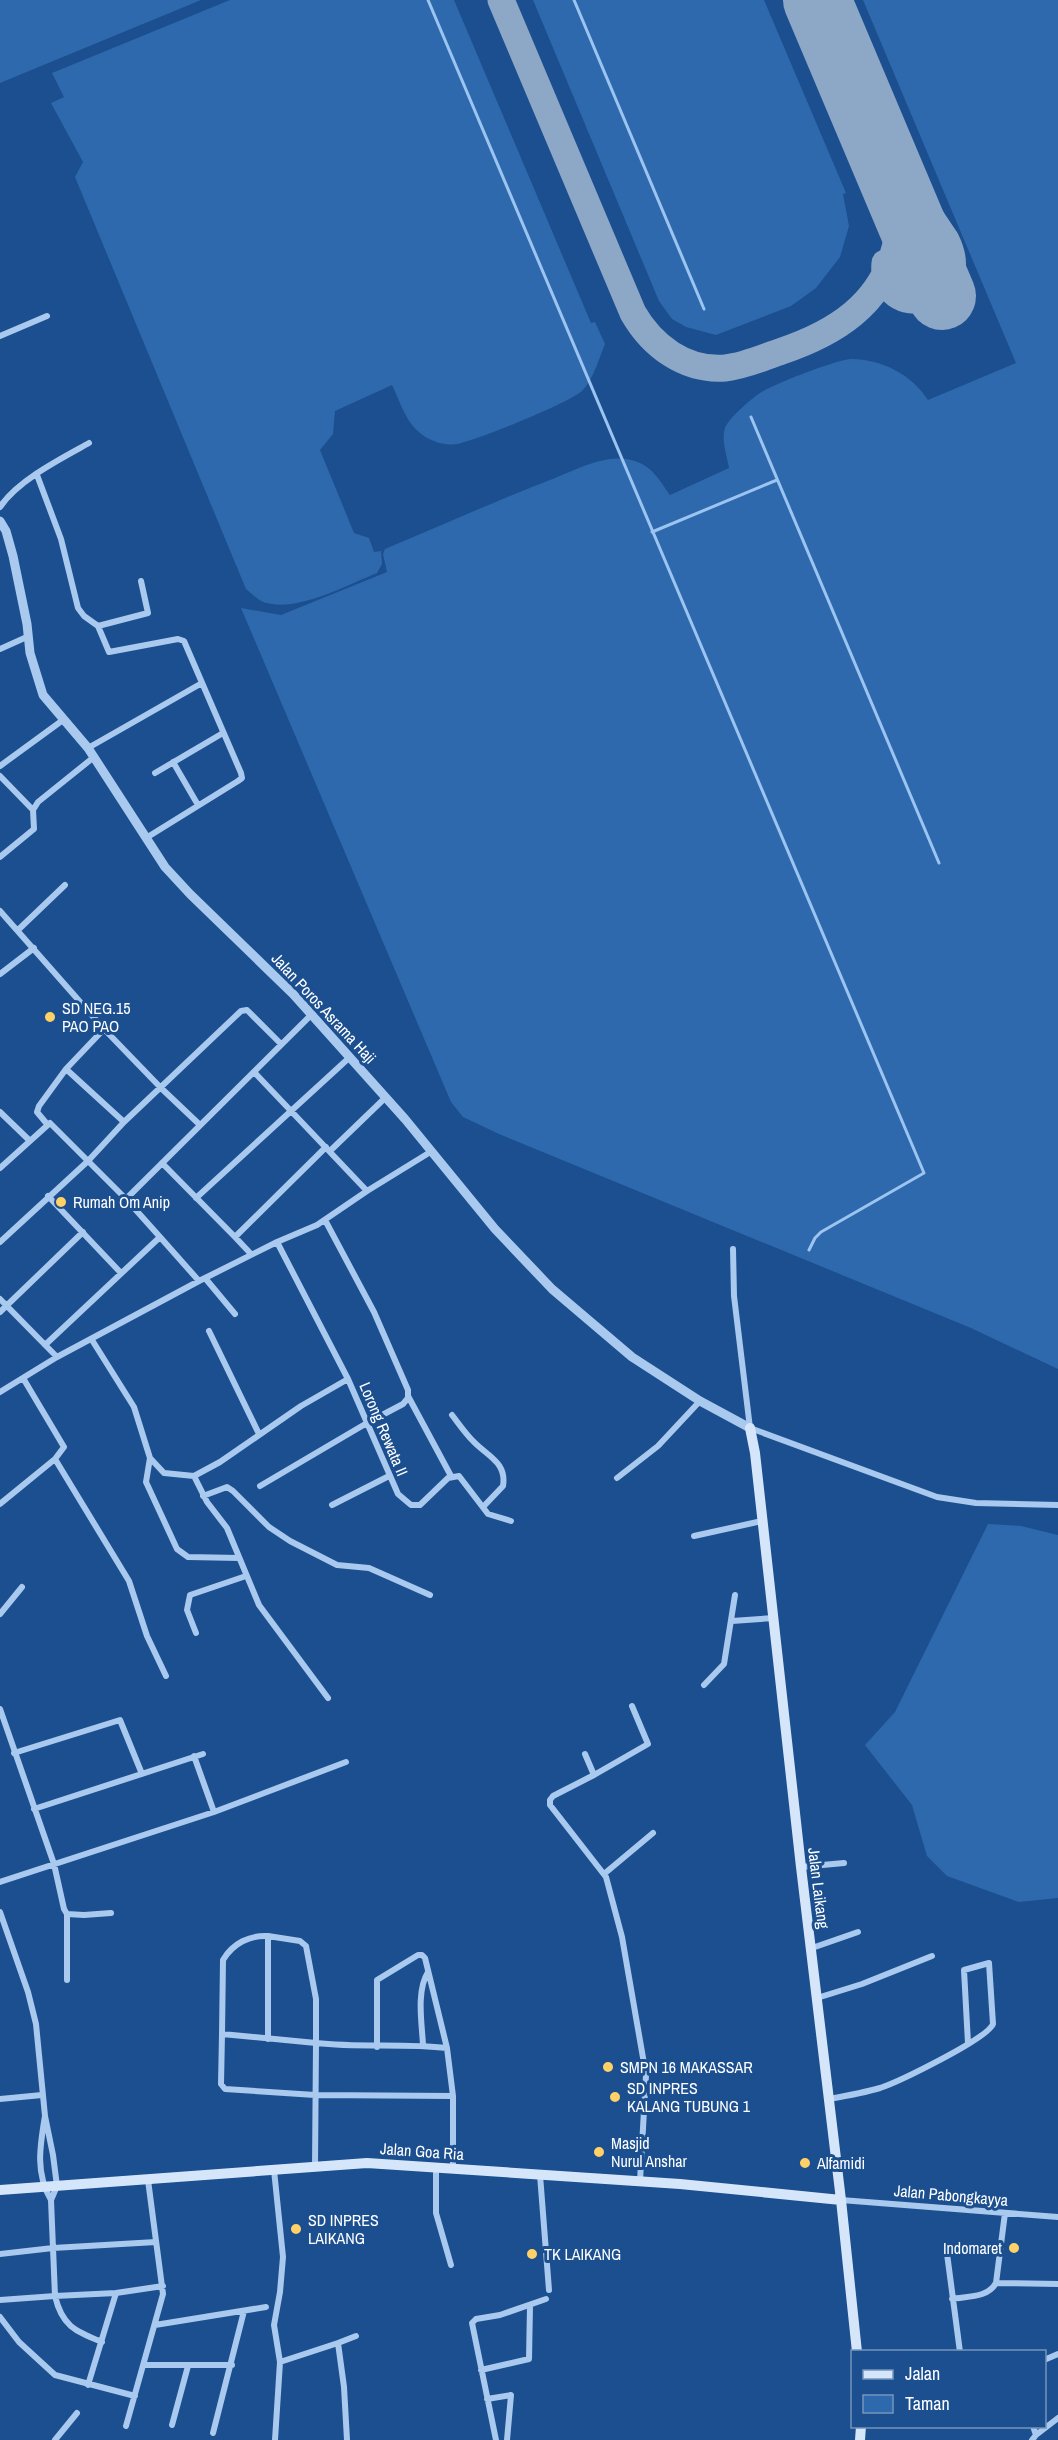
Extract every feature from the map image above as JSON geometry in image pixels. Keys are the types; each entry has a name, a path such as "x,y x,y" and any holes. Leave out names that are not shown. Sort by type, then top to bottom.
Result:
{"main road":[{"name":"Jalan Laikang","path":"750,1428 755,1453 857,2350"},
{"name":"Jalan Goa Ria","path":"0,2190 367,2163 640,2181 841,2200"}],"street":[{"path":"0,336 47,316"},
{"path":"0,507 9,496 37,475 89,443"},
{"path":"37,475 61,538 78,608 84,616 98,626 109,652 182,640 242,778 146,838"},
{"name":"Jalan Poros Asrama Haji","path":"0,521 6,531 13,556 33,667 43,695 88,748 175,879 258,959 350,1057 432,1151 488,1222 552,1288 632,1357 700,1401 750,1428"},
{"path":"98,626 148,613 141,581"},
{"path":"0,649 29,636"},
{"path":"88,748 202,683"},
{"path":"0,766 63,720"},
{"path":"155,773 224,733"},
{"path":"33,810 45,796 93,757"},
{"path":"173,762 198,805"},
{"path":"0,776 33,810 34,829 0,856"},
{"path":"18,930 65,885"},
{"path":"0,911 104,1029 200,1125"},
{"path":"0,974 34,948"},
{"path":"0,1242 88,1161 124,1122 244,1010 281,1044"},
{"path":"126,1199 311,1015"},
{"path":"104,1029 66,1069 37,1108 37,1112 47,1124 53,1125 126,1199 235,1314"},
{"path":"196,1198 350,1057"},
{"path":"66,1069 124,1122"},
{"path":"254,1072 367,1191"},
{"path":"234,1237 385,1098"},
{"path":"0,1112 29,1140"},
{"path":"0,1167 47,1124"},
{"path":"0,1392 57,1357 251,1254 325,1220 432,1151"},
{"path":"162,1163 251,1254"},
{"path":"48,1196 121,1273"},
{"path":"325,1220 374,1312 408,1396 451,1476 459,1476 463,1479 492,1517 511,1521"},
{"path":"0,1312 83,1232"},
{"path":"45,1345 160,1237"},
{"name":"Lorong Rewata II","path":"277,1242 348,1379 398,1494 406,1503 416,1506 430,1498 451,1476"},
{"path":"733,1249 734,1296 750,1428 830,1456 918,1491 947,1499 976,1503 1058,1505"},
{"path":"0,1299 57,1357"},
{"path":"209,1331 260,1434"},
{"path":"92,1340 134,1407 150,1458 164,1473 194,1476 220,1462 348,1379"},
{"path":"0,1504 55,1459 64,1445 23,1378"},
{"path":"260,1486 403,1404 408,1396"},
{"path":"617,1478 658,1446 700,1401"},
{"path":"452,1415 474,1442 502,1468 503,1486 483,1507"},
{"path":"150,1458 146,1482 177,1549 188,1557 239,1558"},
{"path":"55,1459 129,1581 147,1636 166,1676"},
{"path":"194,1476 203,1496 227,1528 263,1612 328,1698"},
{"path":"332,1505 389,1476"},
{"path":"203,1496 227,1487 268,1527 290,1541 337,1565 369,1568 430,1595"},
{"path":"694,1536 762,1521"},
{"path":"196,1633 187,1610 190,1595 246,1576"},
{"path":"0,1614 22,1587"},
{"path":"704,1685 724,1664 735,1595"},
{"path":"732,1621 774,1618"},
{"path":"632,1706 648,1744 553,1796 550,1805 604,1875 622,1937 645,2063 646,2094 640,2181"},
{"path":"0,1709 54,1864 67,1914 67,1980"},
{"path":"14,1753 120,1720 142,1774"},
{"path":"34,1809 203,1754"},
{"path":"585,1754 594,1775"},
{"path":"194,1756 214,1812"},
{"path":"0,1882 214,1812 346,1762"},
{"path":"604,1875 653,1833"},
{"path":"801,1867 844,1863"},
{"path":"0,1912 28,1992 36,2024 42,2095 57,2186 51,2200 56,2296 63,2318 70,2326 102,2342"},
{"path":"67,1914 111,1913"},
{"path":"812,1948 858,1932"},
{"path":"315,2166 315,2095 316,2000 306,1946 300,1941 251,1936 224,1957 222,2087 315,2095 453,2096"},
{"path":"268,1936 268,2038"},
{"path":"377,2047 377,1980 418,1955 426,1958 447,2048 453,2096 453,2168"},
{"path":"817,1998 862,1984 932,1956"},
{"path":"829,2099 860,2094 890,2084 923,2069 968,2043 990,2030 993,2024 989,1963 964,1970 968,2043"},
{"path":"423,2045 422,1996 423,1983 428,1972"},
{"path":"222,2034 377,2047 423,2045 447,2048"},
{"path":"0,2099 42,2095"},
{"path":"45,2116 39,2157 43,2187 51,2200"},
{"path":"436,2166 436,2213 451,2265"},
{"path":"274,2170 283,2257 274,2325 279,2362 275,2440"},
{"path":"540,2175 549,2290"},
{"path":"126,2426 145,2365 161,2303 163,2286 148,2180"},
{"name":"Jalan Pabongkayya","path":"841,2200 1058,2217"},
{"path":"952,2299 985,2294 992,2290 996,2283 1005,2213"},
{"path":"0,2254 53,2248 156,2242"},
{"path":"946,2246 960,2350"},
{"path":"996,2283 1058,2284"},
{"path":"0,2300 116,2293 163,2286"},
{"path":"88,2385 116,2293"},
{"path":"496,2440 472,2323 474,2320 530,2306 546,2299"},
{"path":"481,2370 529,2359 530,2306"},
{"path":"155,2325 266,2307"},
{"path":"213,2433 244,2311"},
{"path":"0,2317 19,2342 51,2373 88,2385 135,2396"},
{"path":"279,2362 356,2336"},
{"path":"338,2343 344,2387 347,2440"},
{"path":"145,2365 232,2365"},
{"path":"172,2425 188,2366"},
{"path":"487,2399 511,2395 507,2440"},
{"path":"55,2440 77,2414"},
{"path":"1034,2438 1058,2418"}],"green space":[{"path":"0,0 201,0 0,83"},
{"path":"230,0 454,0 591,323 595,322 605,344 590,380 575,396 523,420 457,444 436,442 418,431 407,418 392,385 335,411 333,434 320,450 354,533 369,538 374,552 381,551 382,564 377,573 320,597 288,604 261,601 246,589 75,177 83,162 51,103 64,97 52,73"},
{"path":"533,0 764,0 846,193 843,194 849,226 840,257 816,288 791,306 716,335 686,327 672,319 659,301"},
{"path":"863,0 1058,0 1058,1369 971,1328 499,1134 463,1117 451,1102 241,608 281,615 387,572 383,554 385,549 599,461 626,459 642,464 657,477 670,495 729,468 724,443 725,428 753,398 774,386 832,363 851,359 885,365 914,383 928,400 1016,363"},
{"path":"988,1524 1021,1526 1058,1535 1058,1898 1019,1902 947,1876 927,1856 912,1805 865,1745 895,1712"}],"waterway":[{"path":"428,0 924,1173 821,1232 809,1250"},
{"path":"574,0 704,309"},
{"path":"751,417 939,863"},
{"path":"652,532 777,480"}],"taxiway":[{"path":"501,0 633,313 660,346 683,361 710,368 740,365 801,344 837,326 853,314 878,286 895,248 900,226 900,209 890,173"},
{"path":"871,128 946,240 952,262 949,279 939,292 925,299 910,300 897,295 887,282 885,263"}],"runway":[{"path":"817,0 942,296"}],"place":[{"name":"SD NEG.15 PAO PAO","path":"50,1017"},
{"name":"Rumah Om Anip","path":"61,1202"},
{"name":"SMPN 16 MAKASSAR","path":"608,2067"},
{"name":"SD INPRES KALANG TUBUNG 1","path":"615,2097"},
{"name":"Masjid Nurul Anshar","path":"599,2152"},
{"name":"Alfamidi","path":"805,2163"},
{"name":"SD INPRES LAIKANG","path":"296,2229"},
{"name":"Indomaret","path":"1014,2248"},
{"name":"TK LAIKANG","path":"532,2254"}]}
